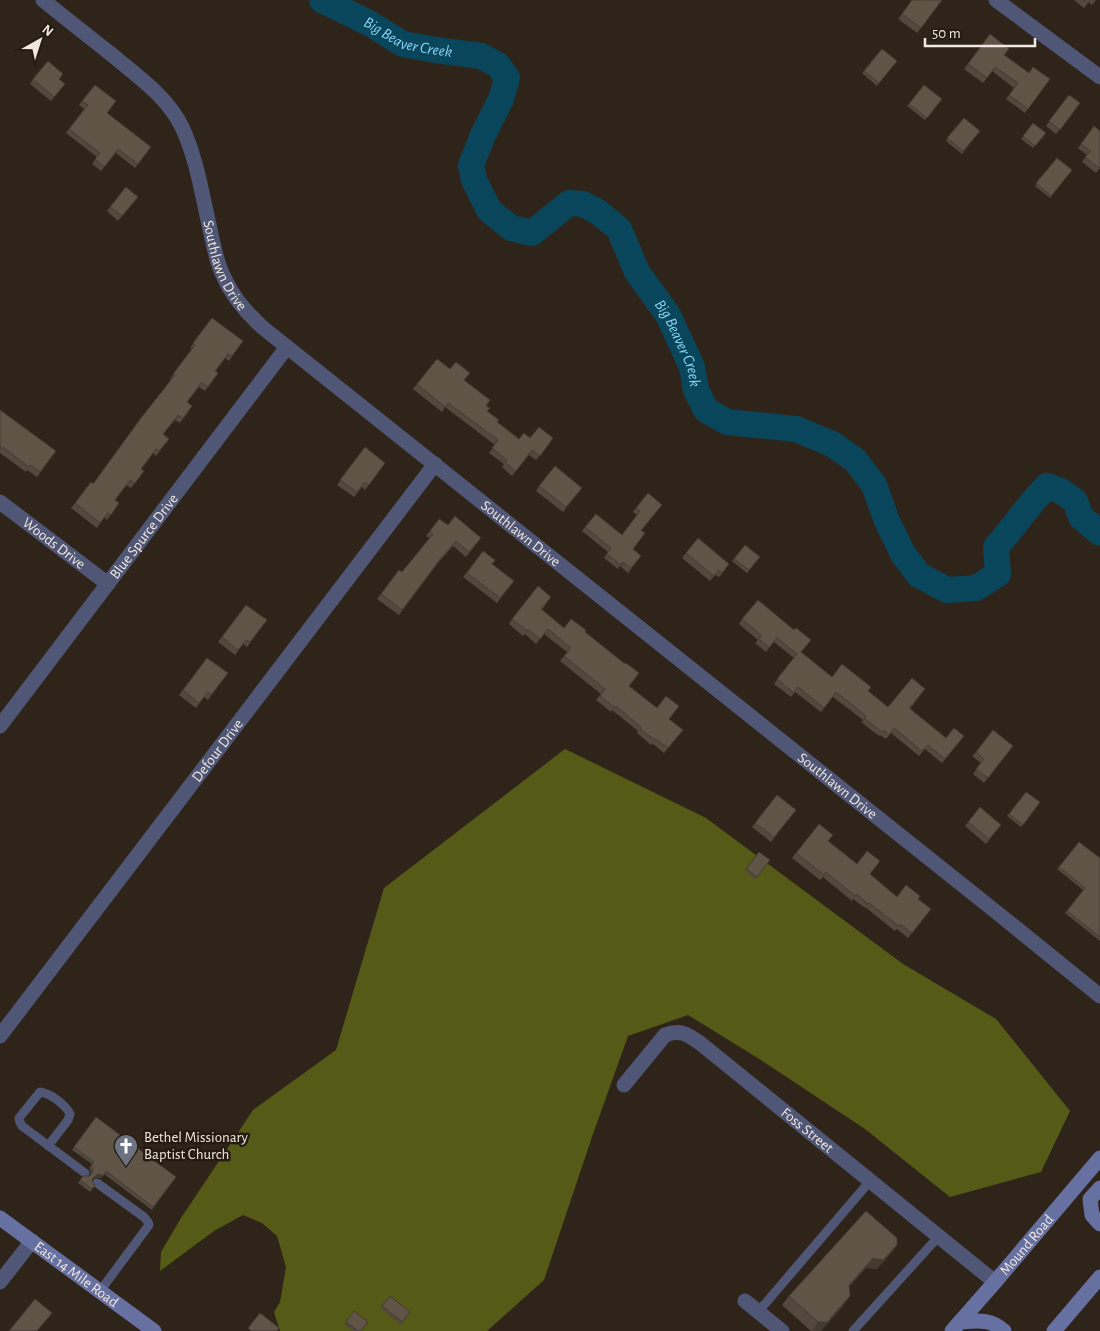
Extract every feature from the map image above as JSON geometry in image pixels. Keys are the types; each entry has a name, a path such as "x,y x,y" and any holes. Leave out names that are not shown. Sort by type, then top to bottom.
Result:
{"main road":[{"name":"Mound Road","path":"956,1327 1100,1158"},
{"path":"1100,1188 1090,1199 1092,1215 1100,1224"},
{"name":"East 14 Mile Road","path":"0,1218 154,1331"},
{"path":"1054,1331 1100,1277"},
{"path":"956,1327 988,1322 998,1325 1004,1331"}],"street":[{"name":"Southlawn Drive","path":"43,0 150,86 173,112 191,149 221,271 232,293 246,312 287,348 435,464 1100,996"},
{"path":"996,0 1100,77"},
{"name":"Blue Spurce Drive","path":"0,726 287,348"},
{"name":"Defour Drive","path":"0,1036 435,464"},
{"name":"Woods Drive","path":"0,502 108,584"},
{"name":"Foss Street","path":"624,1084 665,1035 673,1032 682,1032 690,1036 995,1282"},
{"path":"0,1282 32,1241"},
{"path":"745,1301 782,1331"}],"lane":[{"path":"48,1146 68,1120 70,1114 66,1108 47,1093 40,1092 19,1121 22,1126 48,1146 85,1174"},
{"path":"758,1312 870,1181"},
{"path":"97,1183 144,1217 149,1225 100,1291"},
{"path":"853,1331 939,1236"}],"green space":[{"path":"565,749 706,818 903,964 996,1019 1070,1111 1041,1172 950,1197 865,1129 761,1060 688,1015 628,1036 544,1280 487,1331 280,1331 274,1312 280,1302 286,1267 277,1236 262,1223 243,1215 214,1231 160,1271 161,1252 181,1218 253,1110 336,1050 384,888"}],"building":[{"path":"912,0 942,0 921,28 902,14"},
{"path":"990,34 1009,49 1004,55 1029,73 1033,67 1050,79 1028,109 1009,95 1018,83 995,67 987,78 968,64"},
{"path":"882,49 897,61 879,83 864,71"},
{"path":"48,61 63,74 59,79 65,84 54,97 33,79"},
{"path":"95,85 116,101 107,113 151,147 138,164 118,149 104,167 95,159 100,153 69,129 88,105 82,101"},
{"path":"924,85 942,99 927,118 909,104"},
{"path":"1069,95 1080,103 1060,130 1049,121"},
{"path":"964,118 980,131 963,151 947,138"},
{"path":"1033,123 1046,133 1035,146 1023,136"},
{"path":"1094,126 1100,131 1099,168 1085,157 1091,151 1081,144"},
{"path":"1057,158 1072,170 1051,196 1036,183"},
{"path":"126,187 138,197 122,216 110,207"},
{"path":"212,318 243,341 232,356 228,354 215,371 218,373 208,387 202,382 187,402 192,406 183,418 178,415 163,434 169,439 159,451 156,449 141,469 144,471 135,483 130,480 115,500 119,503 111,515 108,513 100,523 75,503 91,482 93,484 175,375 173,374 195,345 193,343"},
{"path":"437,359 450,369 456,362 470,373 464,380 490,400 486,406 490,408 487,411 499,420 497,422 519,439 524,433 530,438 539,427 553,438 540,456 532,450 516,471 505,463 507,460 492,448 498,440 448,403 445,407 417,384"},
{"path":"0,410 56,451 40,472 31,465 29,467 3,447 2,449 0,447"},
{"path":"365,447 385,463 369,485 365,482 357,492 340,480"},
{"path":"555,466 582,488 566,507 539,486"},
{"path":"648,493 662,505 641,530 645,533 633,549 641,556 631,568 623,562 621,565 607,554 611,548 585,527 596,514 622,535 640,511 636,508"},
{"path":"455,516 481,538 469,552 456,541 402,610 381,594 399,570 402,572 433,534 430,531 439,519 448,525"},
{"path":"698,538 729,564 722,573 719,570 714,576 686,553"},
{"path":"745,545 760,557 749,570 734,559"},
{"path":"483,551 495,560 492,564 514,581 500,598 467,573"},
{"path":"538,586 551,597 541,609 564,628 571,619 625,664 639,673 629,686 657,708 666,696 679,706 669,719 683,730 668,748 640,729 641,727 616,706 614,707 600,696 605,689 564,656 571,648 548,629 540,639 512,619"},
{"path":"758,600 794,630 796,628 811,640 801,652 832,677 842,664 871,687 868,691 888,707 912,678 925,689 909,708 946,738 954,728 964,736 945,759 928,745 922,751 894,728 889,735 884,730 882,732 864,718 866,716 836,692 824,708 798,687 794,693 777,679 797,654 777,638 769,647 759,639 761,635 742,619"},
{"path":"246,605 267,620 250,642 246,640 238,650 222,637"},
{"path":"207,658 228,673 211,695 208,692 199,703 183,690"},
{"path":"993,730 1013,746 988,778 976,769 984,759 976,752"},
{"path":"1026,792 1040,802 1023,825 1009,814"},
{"path":"777,795 796,810 774,837 755,823"},
{"path":"980,807 1001,825 989,839 968,822"},
{"path":"819,824 833,835 828,841 857,864 867,851 880,861 870,874 897,897 906,885 920,896 918,899 931,909 912,933 900,924 899,926 857,894 855,896 826,872 824,875 796,853"},
{"path":"1079,842 1100,858 1100,937 1067,911 1085,888 1059,867"},
{"path":"759,852 770,860 757,877 746,869"},
{"name":"Bethel Missionary Baptist Church","path":"96,1117 176,1177 153,1207 106,1171 103,1176 99,1174 94,1177 92,1180 95,1186 92,1189 80,1180 83,1176 92,1174 93,1169 91,1166 94,1162 74,1147"},
{"path":"866,1211 897,1238 897,1245 883,1260 873,1258 849,1285 850,1296 827,1322 818,1322 789,1296"},
{"path":"390,1296 410,1312 402,1322 382,1306"},
{"path":"35,1299 52,1313 37,1331 9,1331"},
{"path":"354,1311 368,1322 361,1331 358,1331 346,1322"},
{"path":"260,1313 279,1328 277,1331 251,1331 248,1328"}],"waterway":[{"name":"Big Beaver Creek","path":"322,0 369,23 403,44 481,56 498,65 507,78 501,99 471,165 474,180 489,210 511,228 532,233 569,203 583,204 598,212 619,229 637,272 668,315 692,367 696,390 706,410 727,422 796,429 832,444 855,460 874,485 887,521 903,554 919,575 947,590 976,588 998,574 996,547 1047,486 1061,491 1075,501 1081,517 1100,533"}],"place":[{"name":"Bethel Missionary Baptist Church","path":"126,1167"}]}
